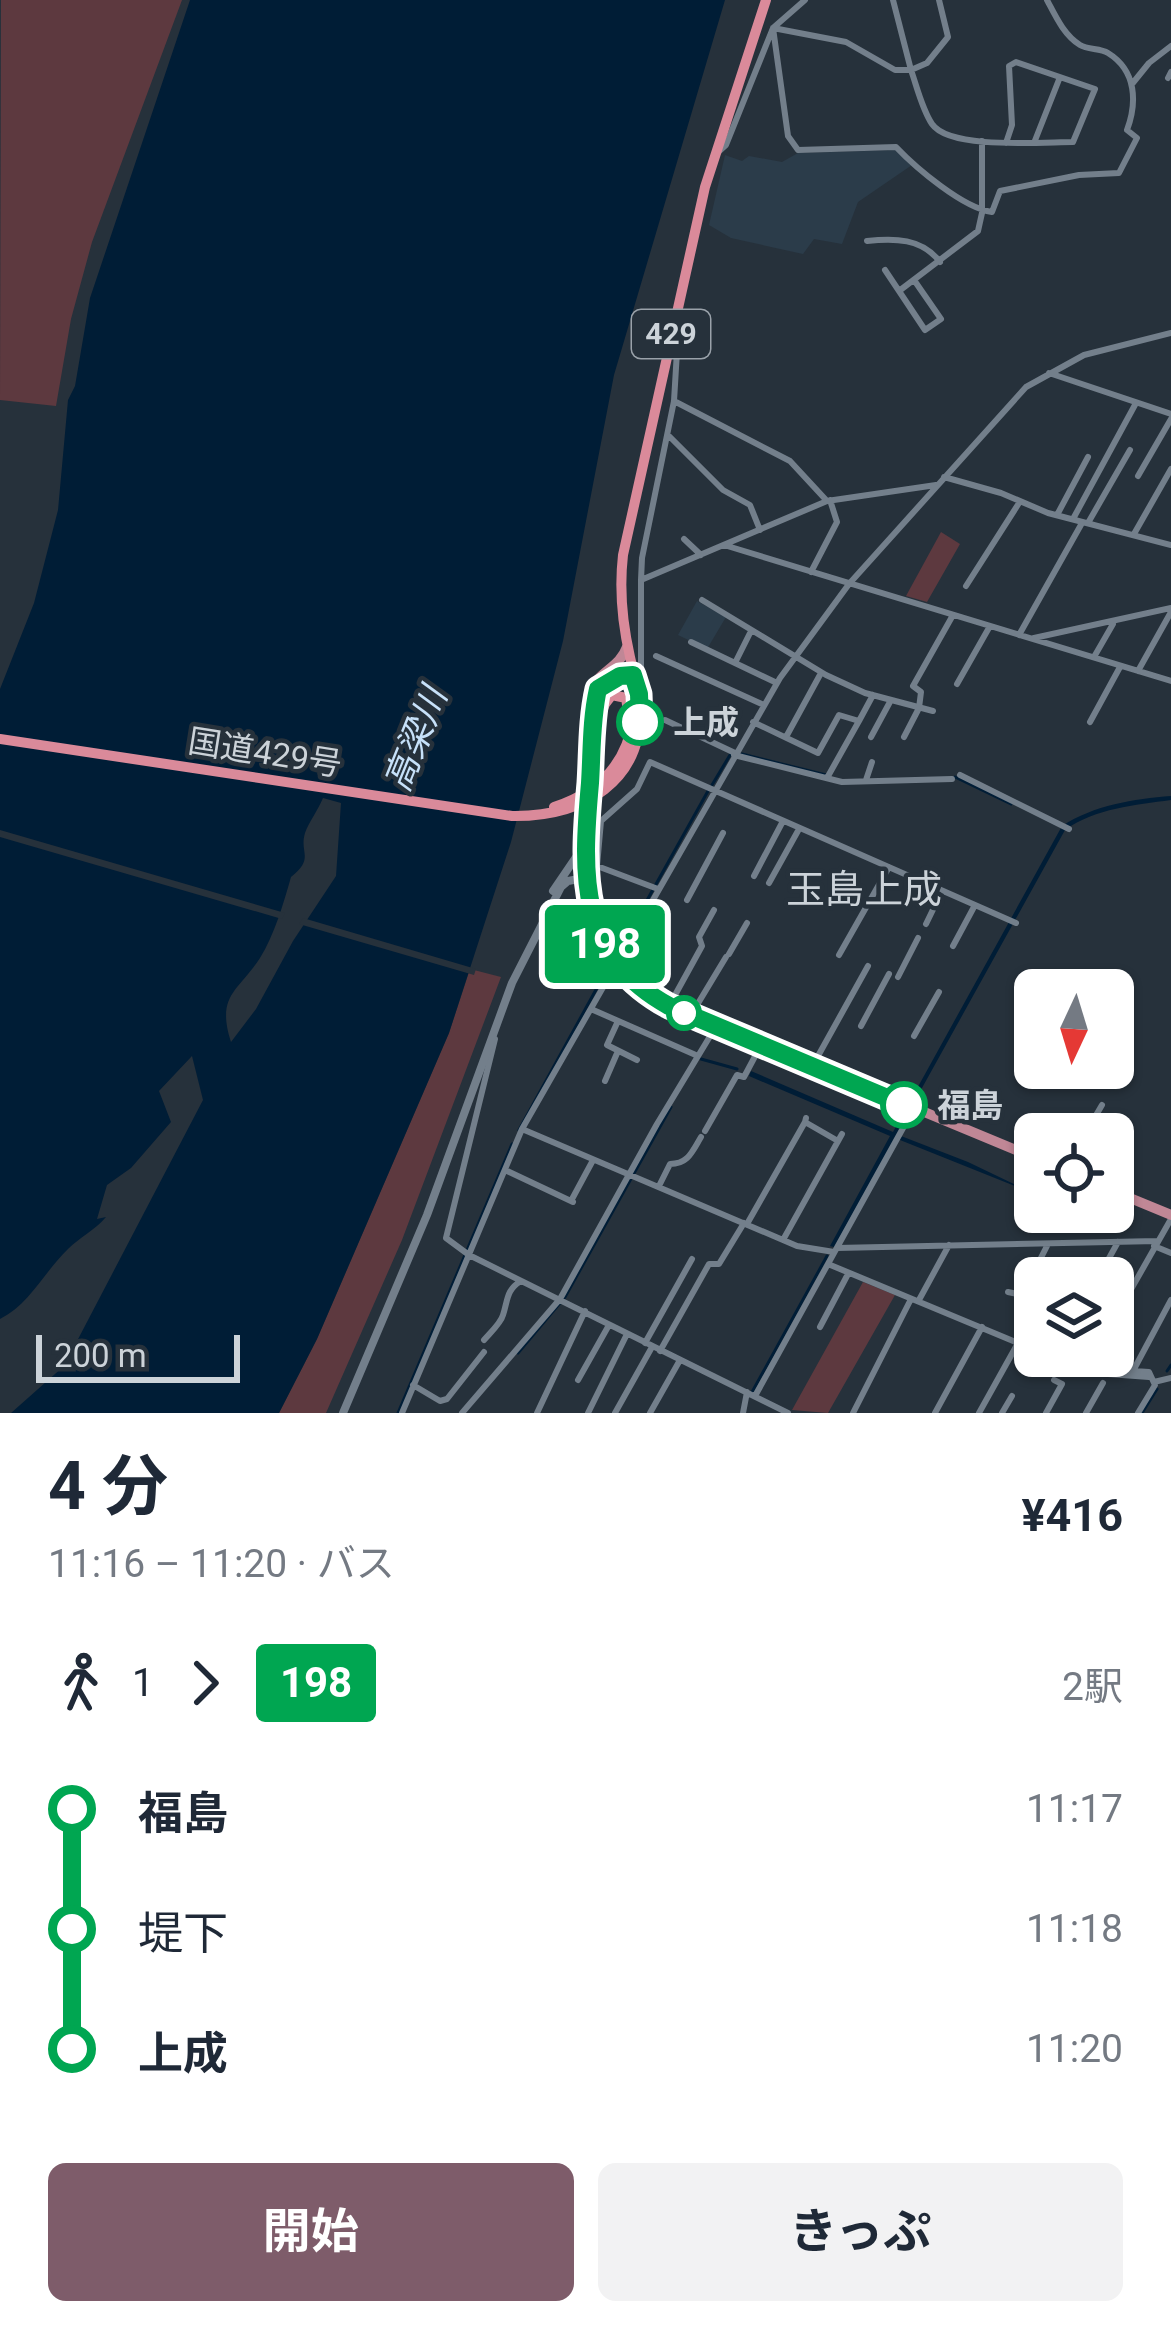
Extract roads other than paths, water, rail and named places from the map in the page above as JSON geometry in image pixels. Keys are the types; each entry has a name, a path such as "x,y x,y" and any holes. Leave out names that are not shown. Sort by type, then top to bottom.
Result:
{"highway":[{"name":"429","path":"604,786 622,771 640,722 620,585 623,555 714,154 766,0"},
{"name":"429","path":"604,786 627,745 634,712 633,675"},
{"path":"593,735 608,699 621,695 631,711 627,745"},
{"name":"国道429号","path":"0,736 512,816 570,810 604,786"}],"main road":[{"path":"594,720 593,684 620,663 627,647"},
{"path":"633,675 620,676 598,689 585,844 584,878 599,933 616,962 634,982 669,1006 1014,1149"},
{"path":"1134,1200 1171,1217"}],"street":[{"path":"714,154 726,145 773,28 806,0"},
{"path":"893,0 911,70 933,126 952,137 1006,142 1073,142 1095,88 1016,62 1010,66 1012,125 1006,142"},
{"path":"773,28 846,42 895,70 911,70 927,63 948,37 939,0"},
{"path":"773,28 788,136 798,150 896,147 914,166 981,210 992,212 1000,191 1122,171 1137,138 1127,130 1135,100 1132,84 1109,53 1079,44 1064,32 1047,0"},
{"path":"1132,84 1171,46"},
{"path":"1034,143 1060,76"},
{"path":"899,291 978,231 982,141"},
{"path":"866,241 911,242 931,250 940,262"},
{"path":"884,271 925,330 941,319 914,280"},
{"path":"639,694 644,683 642,558 674,401 680,328 676,313"},
{"path":"402,1413 522,1129 655,888 794,658 849,584 1006,405 1048,374 1103,348 1171,333"},
{"path":"1048,374 1171,416 1138,476"},
{"path":"674,401 790,461 828,501 837,522 811,572"},
{"path":"1073,519 1136,403"},
{"path":"668,435 723,490 750,505 760,530"},
{"path":"1019,635 1130,450"},
{"path":"1057,515 1088,457"},
{"path":"1134,534 1171,469"},
{"path":"944,477 1057,515 1171,545"},
{"path":"641,580 828,501 936,484"},
{"path":"966,586 1020,501"},
{"path":"684,539 701,555"},
{"path":"724,545 1171,681"},
{"path":"702,600 821,673 872,695 933,711"},
{"path":"1031,639 1171,610"},
{"path":"1138,671 1171,610"},
{"path":"904,736 920,708 921,692 913,686 952,615"},
{"path":"1094,657 1114,621"},
{"path":"957,684 990,626"},
{"path":"735,663 751,631"},
{"path":"691,642 777,683"},
{"path":"656,656 764,705"},
{"path":"1090,722 1121,666"},
{"path":"786,737 821,673"},
{"path":"828,776 872,695"},
{"path":"871,737 891,700"},
{"path":"753,722 818,753 839,715 859,722"},
{"path":"665,720 734,754 828,776 956,777 1067,827"},
{"path":"655,888 597,866 601,821 637,788 650,762 1016,923"},
{"path":"866,778 872,762"},
{"path":"754,876 783,820"},
{"path":"769,884 800,827"},
{"path":"687,900 723,832"},
{"path":"542,920 548,899 585,844"},
{"path":"839,955 889,867"},
{"path":"344,1413 427,1215 494,1026 561,887 584,878"},
{"path":"926,924 943,891"},
{"path":"953,946 975,905"},
{"path":"669,1006 702,946 700,938 714,910"},
{"path":"691,1016 747,923"},
{"path":"861,1026 918,938"},
{"path":"813,1065 868,966"},
{"path":"914,1036 939,992"},
{"path":"590,1009 698,1056"},
{"path":"618,1021 607,1045 637,1060"},
{"path":"462,1413 563,1300 717,1025"},
{"path":"494,1026 489,1066 446,1232 449,1242 788,1413"},
{"path":"659,1186 670,1164 681,1164 689,1157 737,1075 744,1077 761,1043"},
{"path":"605,1081 618,1051"},
{"path":"1097,1113 1102,1105"},
{"path":"742,1413 914,1109"},
{"path":"652,1347 709,1264 719,1264 806,1120 840,1137 783,1240"},
{"path":"522,1129 804,1248 1118,1242 1156,1244 1171,1253"},
{"path":"505,1170 572,1201 593,1160"},
{"path":"1134,1283 1171,1217"},
{"path":"1110,1257 1118,1242"},
{"path":"1008,1292 1022,1295 1048,1244"},
{"path":"853,1413 949,1245"},
{"path":"615,1413 692,1259"},
{"path":"828,1264 1014,1340"},
{"path":"820,1327 848,1274"},
{"path":"484,1340 503,1316 512,1286 521,1281"},
{"path":"1134,1367 1171,1300"},
{"path":"536,1413 585,1311"},
{"path":"578,1380 610,1324"},
{"path":"934,1413 983,1327"},
{"path":"588,1413 627,1334"},
{"path":"979,1413 1014,1349"},
{"path":"413,1385 440,1401 447,1399 484,1352"},
{"path":"650,1413 680,1360"},
{"path":"1134,1371 1149,1372 1153,1379"},
{"path":"1132,1377 1171,1378"},
{"path":"1138,1413 1153,1379"},
{"path":"1046,1413 1062,1384 1054,1380"},
{"path":"1086,1413 1103,1383"},
{"path":"1001,1413 1012,1396"}],"water":[{"name":"高梁川","path":"190,0 725,0 614,375 563,641 511,842 449,1033 317,1339 279,1413 11,1413 64,1366 203,1100 192,1056 159,1091 171,1122 131,1168 107,1185 97,1219 106,1217 68,1249 20,1305 0,1319 0,689 34,603 58,510 68,400 75,386 90,298","holes":["323,798 341,803 336,876 231,1042 228,1004 270,940 291,877 304,860 307,829"]},
{"path":"1171,796 1171,800 1103,812 1065,830 917,1097 901,1136 1014,1186 895,1138 834,1247 830,1246 890,1136 749,1076 751,1071 893,1132 1062,826 1087,813"}],"waterway":[{"path":"742,754 826,775"},
{"path":"712,785 730,755"},
{"path":"955,777 1011,804"},
{"path":"641,911 708,791"},
{"path":"519,1130 598,986"},
{"path":"701,1059 737,1069"},
{"path":"518,1353 565,1297 671,1107"},
{"path":"398,1413 512,1144"},
{"path":"751,1394 827,1256"},
{"path":"1167,1371 1171,1365"},
{"path":"1142,1413 1157,1389"}],"place":[{"name":"上成","path":"640,722"},
{"name":"福島","path":"904,1105"}],"district":[{"name":"玉島上成","path":"864,889"}]}
